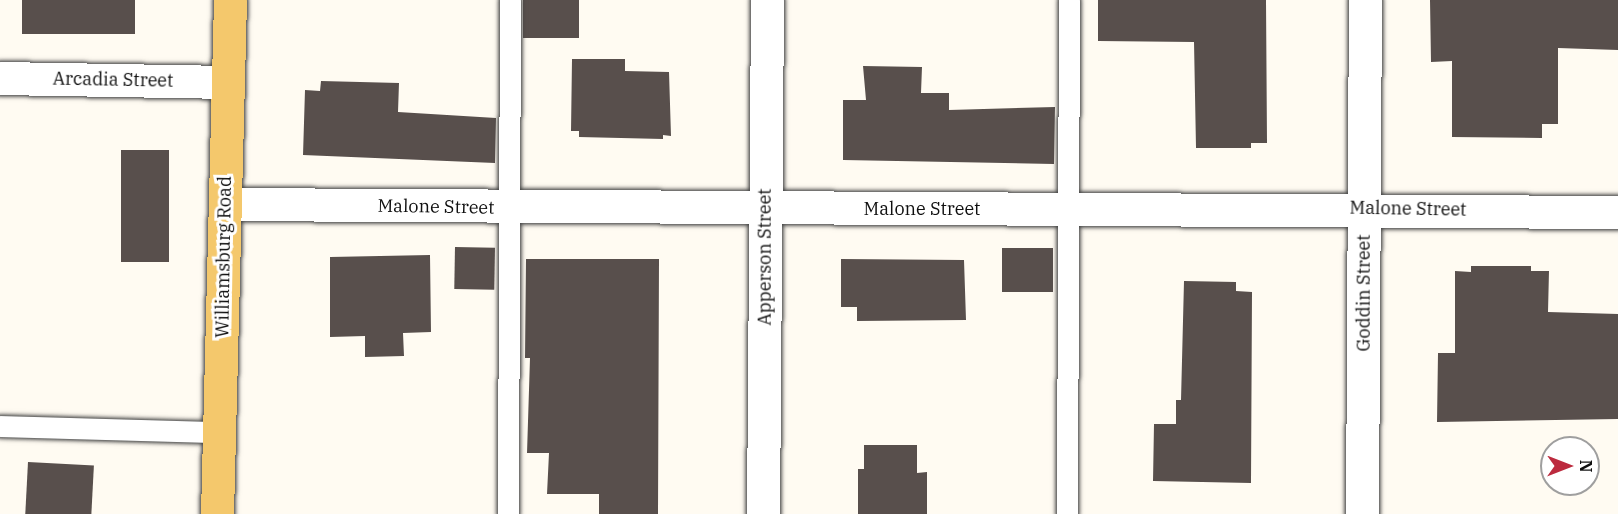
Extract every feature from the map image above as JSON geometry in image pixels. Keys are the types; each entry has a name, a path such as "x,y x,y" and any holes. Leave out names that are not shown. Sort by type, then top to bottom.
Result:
{"main road":[{"name":"Williamsburg Road","path":"217,514 230,0"}],"street":[{"name":"Apperson Street","path":"763,514 767,0"},
{"name":"Goddin Street","path":"1362,514 1365,0"},
{"name":"Arcadia Street","path":"0,78 227,82"},
{"name":"Malone Street","path":"225,204 509,208 1364,209 1618,212"}],"lane":[{"path":"508,514 510,0"},
{"path":"1067,514 1069,0"},
{"path":"0,426 219,432"}],"building":[{"path":"22,0 135,0 135,34 22,34"},
{"path":"523,0 579,0 579,38 523,38"},
{"path":"1098,0 1266,0 1267,143 1251,143 1251,148 1196,148 1194,42 1098,41"},
{"path":"1430,0 1618,0 1618,50 1558,48 1558,124 1542,124 1542,138 1452,137 1452,61 1431,62"},
{"path":"572,59 625,59 625,71 669,72 671,136 663,135 663,139 579,137 579,131 571,131"},
{"path":"863,66 922,67 921,93 949,93 949,110 1055,107 1054,164 843,160 843,100 866,100"},
{"path":"321,81 399,83 398,112 496,118 495,163 303,155 305,90 320,91"},
{"path":"121,150 169,150 169,262 121,262"},
{"path":"455,247 495,248 494,290 454,289"},
{"path":"1002,248 1053,248 1053,292 1002,292"},
{"path":"430,255 431,332 403,333 404,356 365,357 365,336 330,337 330,257"},
{"path":"526,259 659,259 658,514 599,514 599,494 547,494 549,453 527,453 530,358 525,358"},
{"path":"841,259 964,260 966,320 857,321 857,307 841,307"},
{"path":"1471,266 1531,266 1531,271 1549,271 1548,312 1618,314 1618,419 1437,422 1438,353 1455,353 1455,271 1471,272"},
{"path":"1184,281 1236,282 1236,291 1252,292 1251,483 1153,481 1154,424 1176,424 1176,400 1181,400"},
{"path":"864,445 917,445 917,473 927,472 927,514 858,514 858,469 864,469"},
{"path":"28,462 94,465 91,514 25,514"}]}
